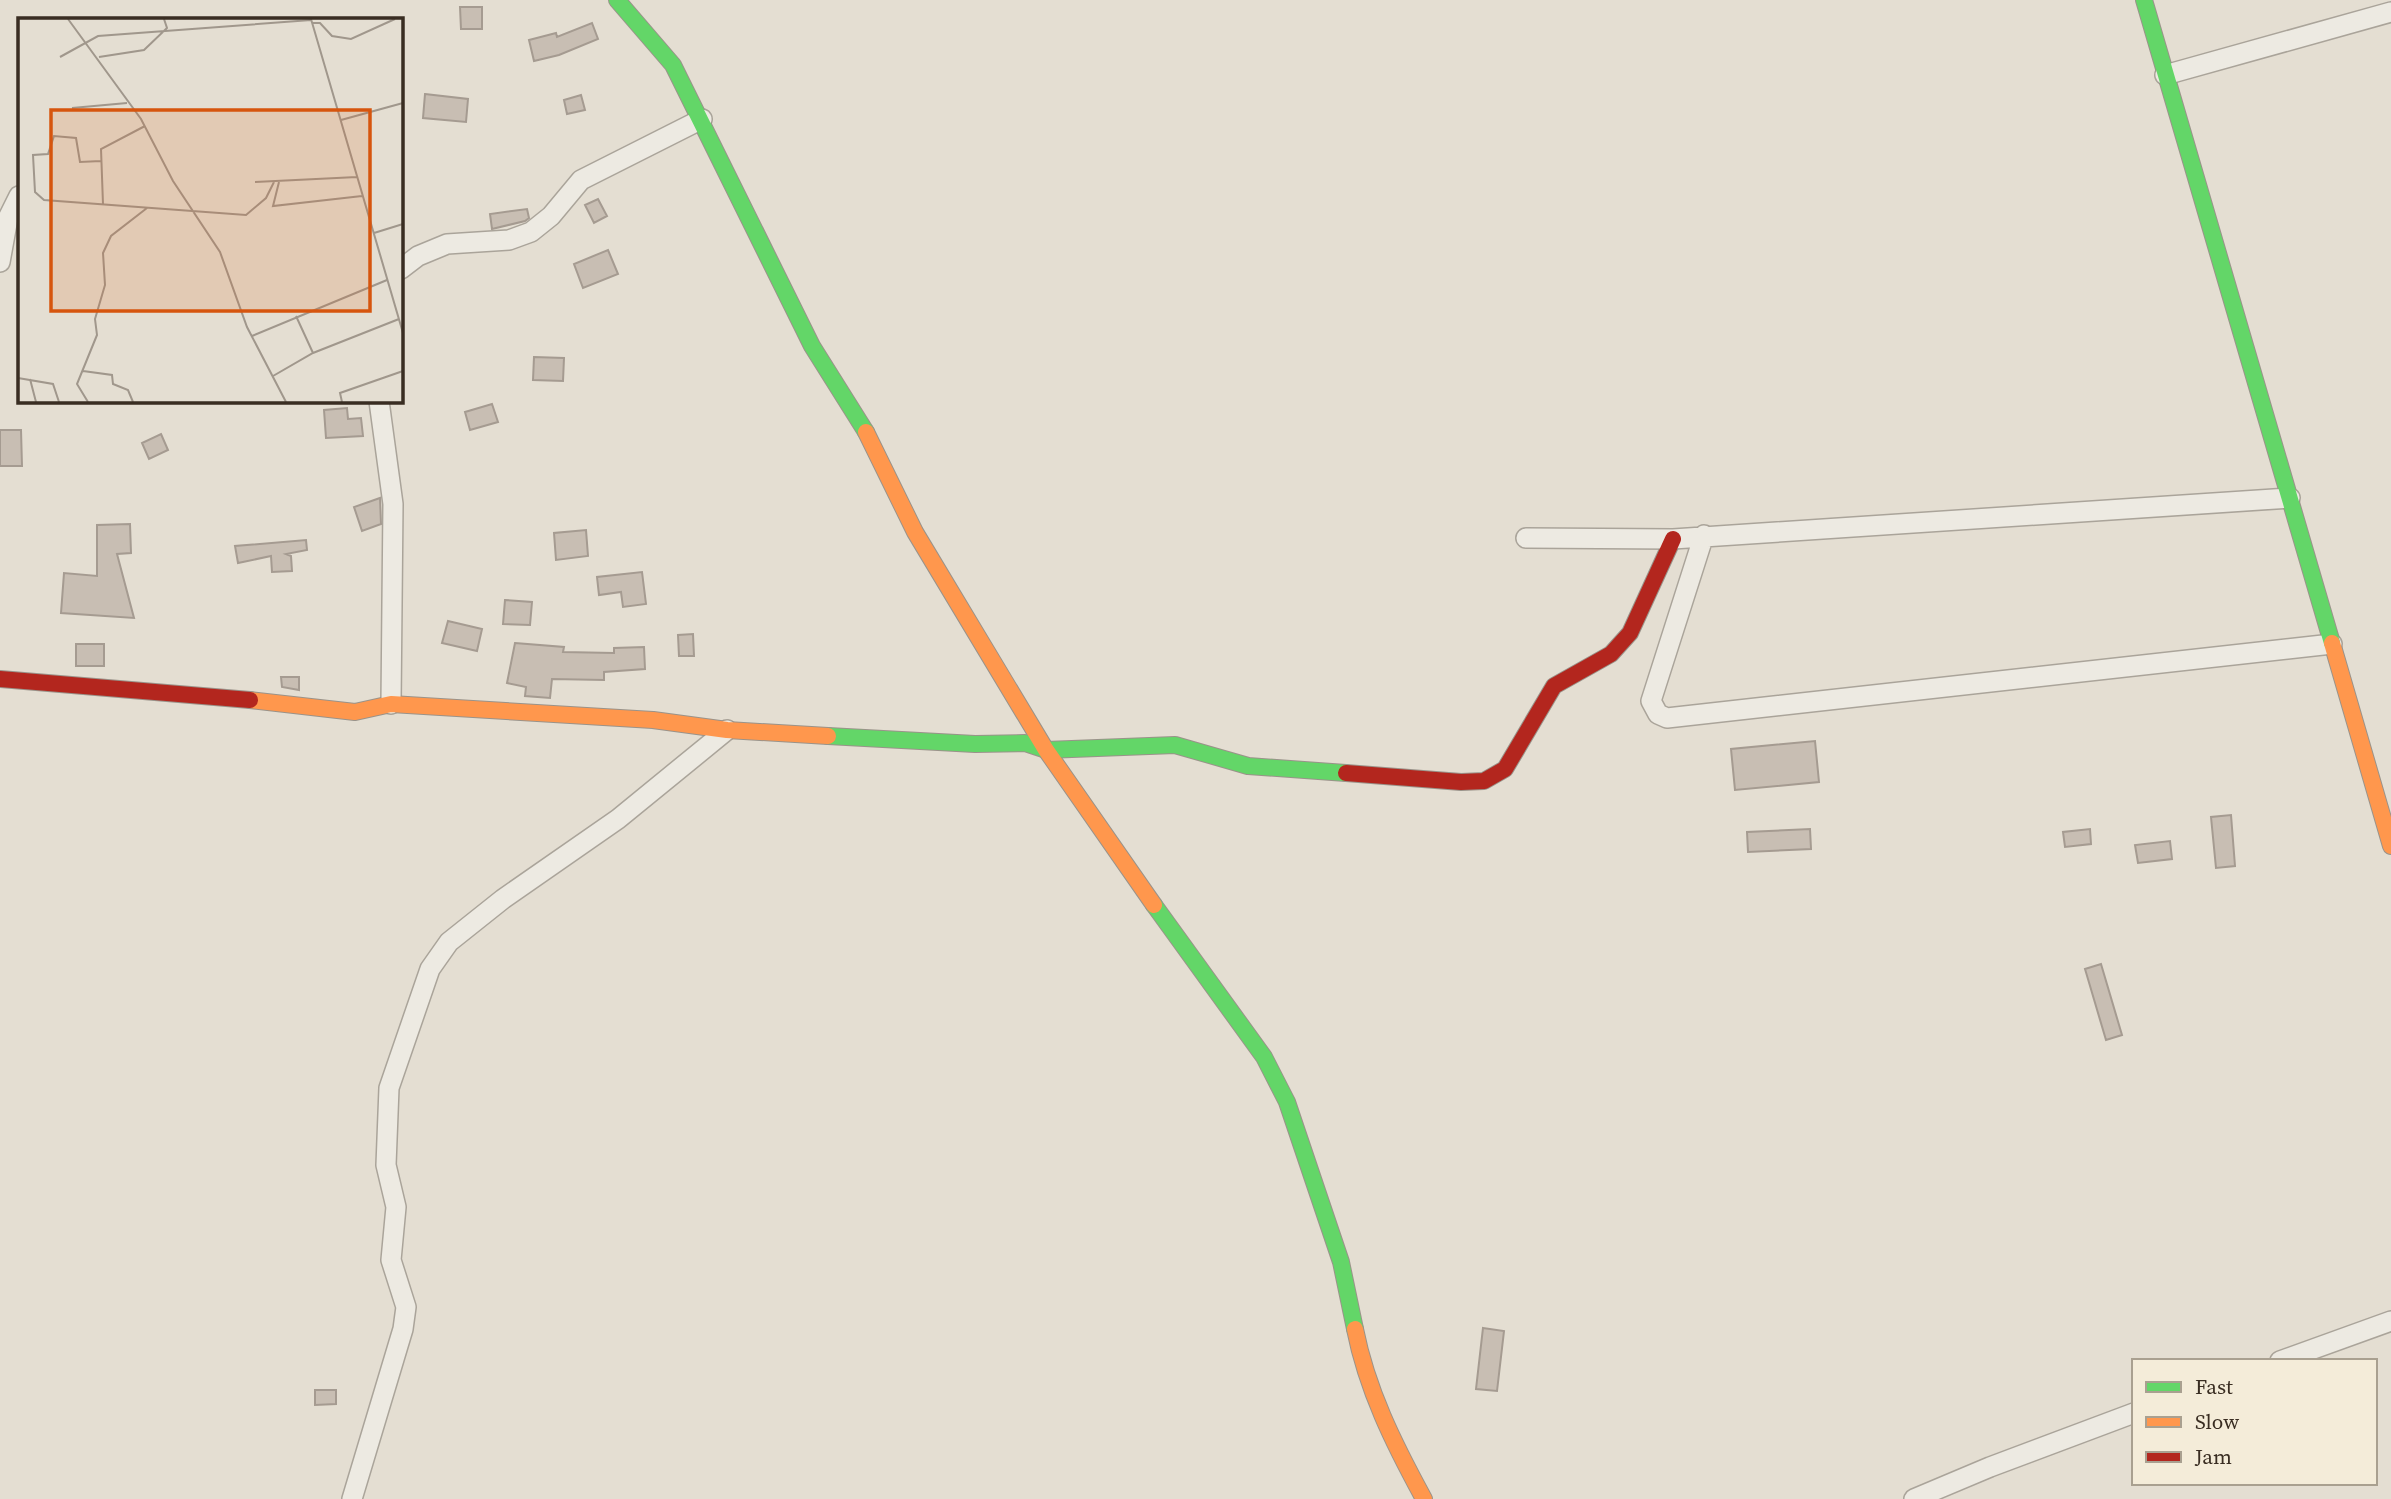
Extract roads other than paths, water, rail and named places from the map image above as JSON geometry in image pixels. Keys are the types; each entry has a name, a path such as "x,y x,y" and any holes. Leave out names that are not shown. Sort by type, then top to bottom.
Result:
{"street":[{"path":"617,0 673,65 812,346 876,446 915,532 1046,750 1204,978 1264,1057 1282,1091 1340,1262 1364,1374 1398,1451 1424,1499"},
{"path":"2144,0 2391,846"},
{"path":"2165,75 2391,12"},
{"path":"402,268 418,256 447,244 509,240 531,232 551,216 581,180 702,119"},
{"path":"0,262 8,218 18,198"},
{"path":"379,402 393,504 391,704"},
{"path":"1526,538 1674,539 2290,498"},
{"path":"1704,535 1651,701 1658,714 1667,718 2332,644"},
{"path":"0,679 278,702 342,712 391,704 653,720 727,730 975,744 1025,743 1046,750 1166,744 1248,766 1461,782 1484,781 1505,769 1554,686 1563,676 1613,653 1641,616 1674,539"},
{"path":"352,1499 403,1329 406,1307 391,1259 396,1207 386,1165 389,1088 430,969 438,954 460,934 618,818 727,730"},
{"path":"2286,1359 2391,1321"},
{"path":"1914,1499 1990,1467 2132,1414"}]}
